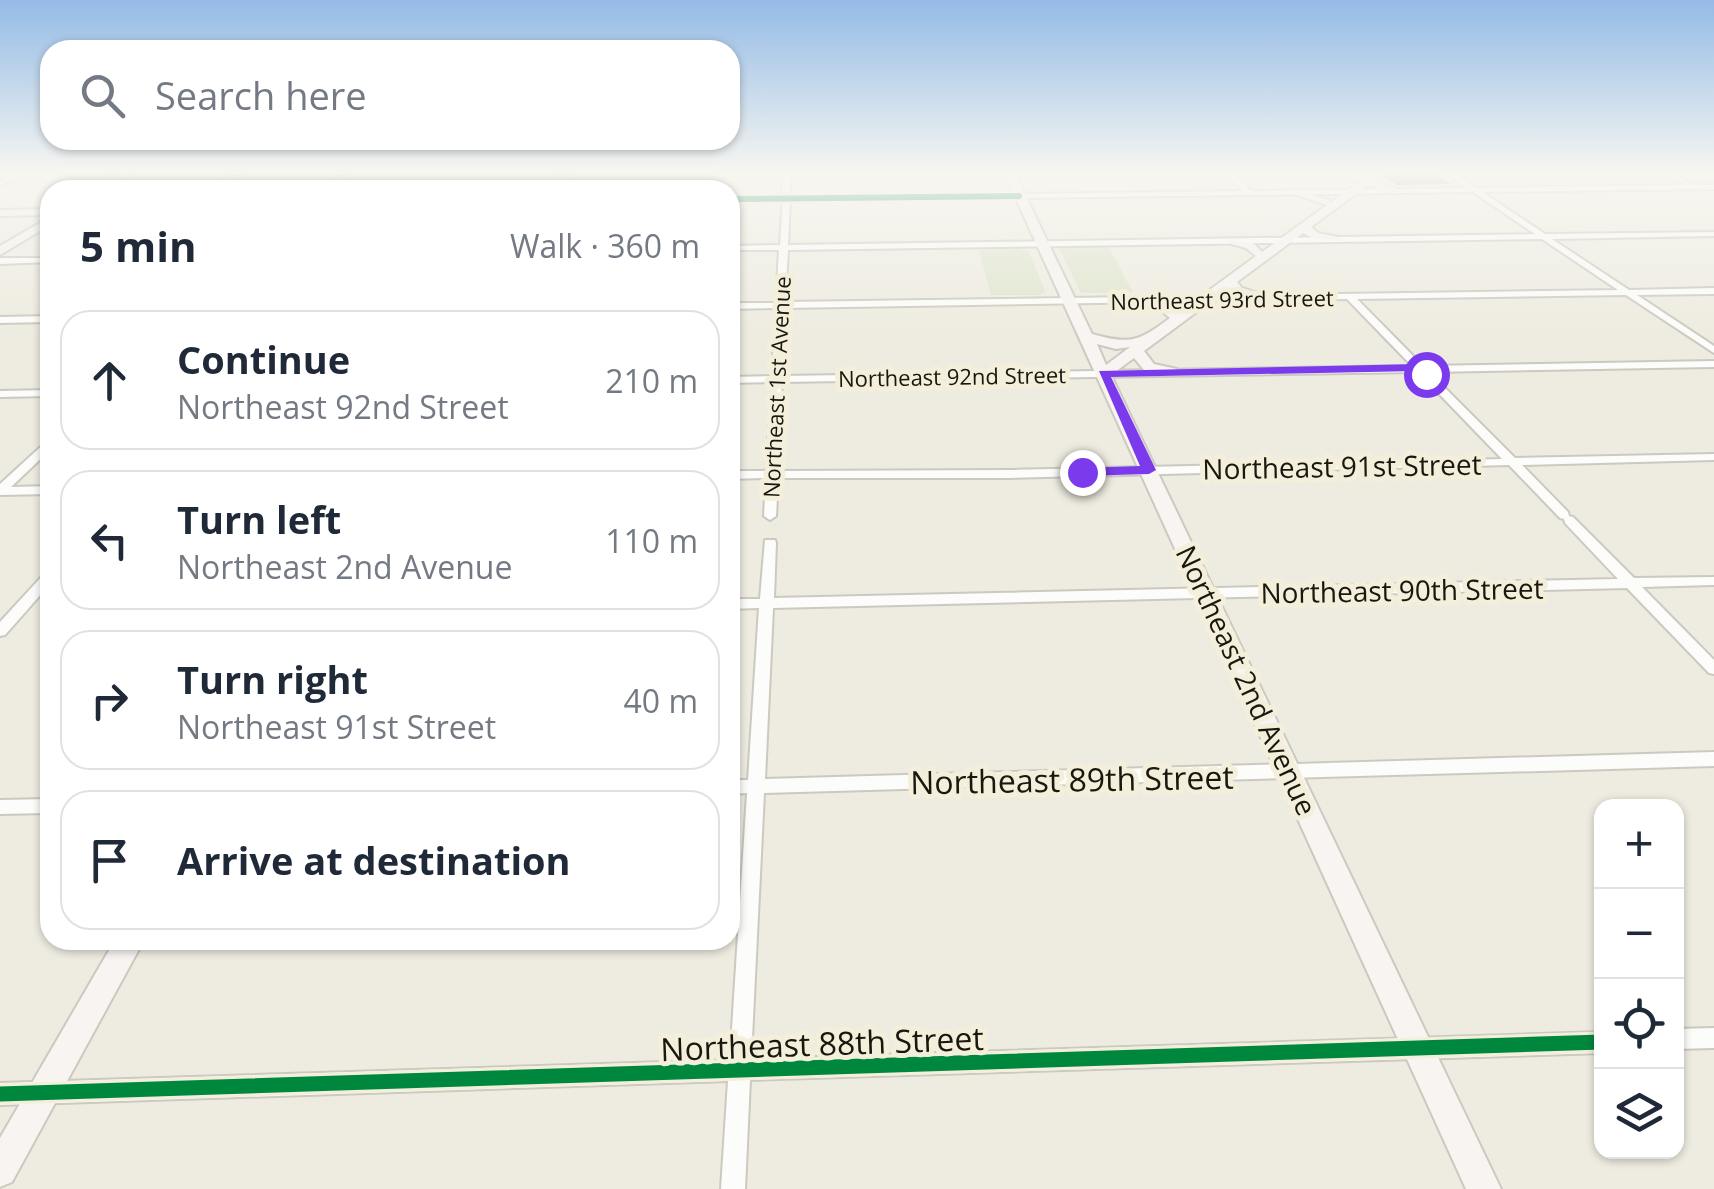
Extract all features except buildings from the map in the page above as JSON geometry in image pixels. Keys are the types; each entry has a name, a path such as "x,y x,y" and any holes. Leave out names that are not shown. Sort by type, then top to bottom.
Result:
{"main road":[{"path":"0,252 38,227"},
{"name":"Northeast 2nd Avenue","path":"1034,227 1484,1189"},
{"path":"1103,374 1290,227"},
{"path":"1086,337 1110,345 1138,347 1174,315 1231,282 1304,228 1334,240"},
{"path":"1232,241 1250,246 1257,253"},
{"path":"1231,282 1237,290 1259,298"},
{"path":"1136,300 1163,306 1174,315"},
{"path":"1138,347 1150,367 1172,372"},
{"path":"0,1170 124,950"}],"street":[{"name":"Northeast 1st Avenue","path":"770,516 784,227"},
{"path":"1531,227 1714,350"},
{"path":"740,248 1714,234"},
{"path":"0,261 40,260"},
{"name":"Northeast 93rd Street","path":"740,306 1714,290"},
{"path":"1350,297 1714,669"},
{"path":"0,320 40,319"},
{"name":"Northeast 92nd Street","path":"740,380 1714,364"},
{"path":"0,394 40,393"},
{"path":"0,491 40,453"},
{"name":"Northeast 91st Street","path":"740,475 1714,457"},
{"path":"0,491 40,490"},
{"path":"732,1189 770,543"},
{"name":"Northeast 90th Street","path":"740,603 1714,581"},
{"path":"2,625 40,586"},
{"name":"Northeast 89th Street","path":"740,787 1291,774 1714,759"},
{"path":"0,807 40,806"},
{"path":"1684,1039 1714,1038"},
{"name":"Northeast 88th Street","path":"0,1094 1594,1042"}],"green space":[{"path":"1108,246 1133,292 1081,293 1059,248"},
{"path":"979,250 1029,252 1045,291 1040,295 991,295"}],"cycle path":[{"path":"0,1094 1594,1042"}],"route":[{"path":"1082,472 1149,470 1103,374 1420,368 1426,374"}]}
